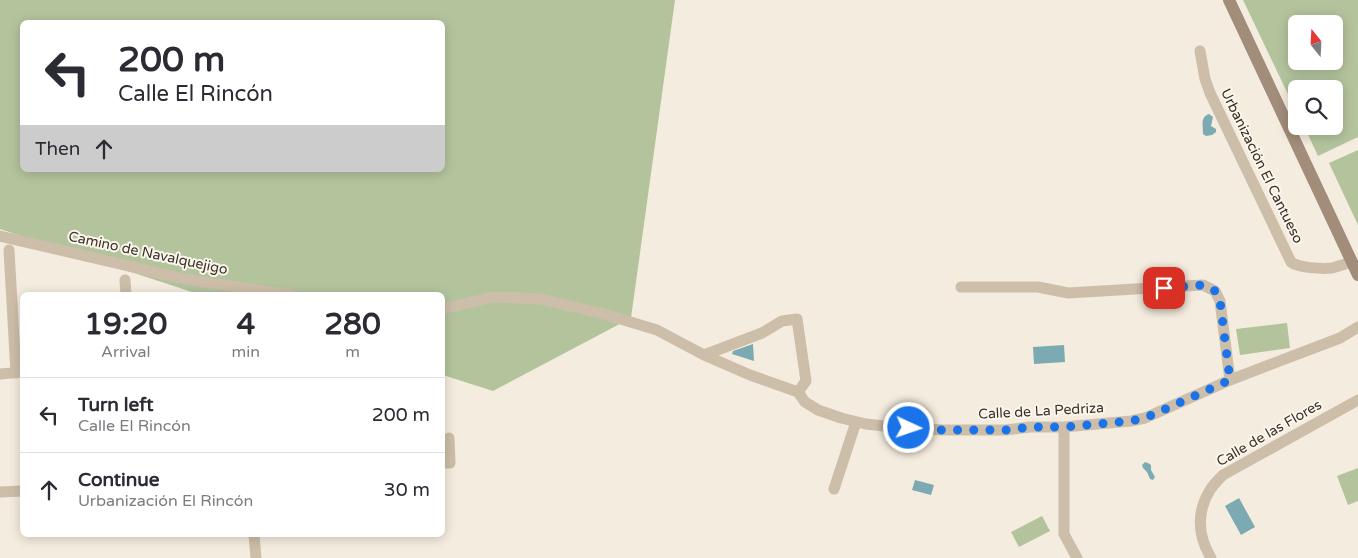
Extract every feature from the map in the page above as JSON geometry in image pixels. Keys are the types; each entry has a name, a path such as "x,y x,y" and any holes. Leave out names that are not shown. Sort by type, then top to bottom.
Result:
{"main road":[{"path":"1229,0 1358,275"}],"street":[{"name":"Urbanización El Cantueso","path":"1200,51 1205,79 1210,93 1291,262 1301,267 1329,268 1352,262"},
{"name":"Camino de Navalquejigo","path":"0,236 184,279 271,292"},
{"path":"0,374 19,372 9,250"},
{"path":"125,280 126,292"},
{"path":"961,288 1038,287 1068,293 1203,285 1215,291 1220,301 1230,380"},
{"name":"Calle de La Pedriza","path":"445,308 494,297 540,299 604,314 657,330 704,355 750,375 798,392 805,402 818,410 841,418 892,427 942,430 1006,430 1030,427 1064,427 1145,418 1230,380 1340,338 1358,327"},
{"path":"704,355 762,333 782,321 797,319 806,381 798,392"},
{"name":"Calle de La Pedriza","path":"1340,338 1358,338"},
{"name":"Calle de las Flores","path":"1210,558 1203,545 1200,526 1202,507 1210,490 1223,475 1358,400"},
{"path":"834,489 856,422"},
{"path":"1064,427 1064,534 1076,558"},
{"path":"445,464 450,463 449,438"},
{"path":"0,492 20,491"},
{"path":"254,537 256,558"}],"green space":[{"path":"0,0 675,0 631,318 493,391 445,376 445,292 192,292 0,229"},
{"path":"1243,0 1358,0 1358,137 1318,156 1308,135 1343,135 1343,80 1288,80 1288,94"},
{"path":"1358,150 1358,225 1329,163"},
{"path":"1287,323 1290,348 1240,355 1236,329"},
{"path":"1358,468 1358,501 1348,505 1337,476"},
{"path":"1042,516 1050,531 1019,547 1011,532"}],"water":[{"path":"1209,114 1213,117 1211,126 1216,129 1216,132 1206,136 1203,134 1203,122 1204,117"},
{"path":"753,344 754,361 732,354 733,351"},
{"path":"1064,345 1065,362 1034,364 1033,347"},
{"path":"1145,462 1151,465 1151,470 1155,477 1153,480 1150,479 1143,468 1142,465"},
{"path":"915,480 934,485 931,495 912,490"},
{"path":"1239,498 1255,527 1241,535 1225,506"}],"route":[{"path":"909,428 1006,430 1131,421 1145,418 1230,380 1220,301 1215,291 1203,285 1164,288"}]}
